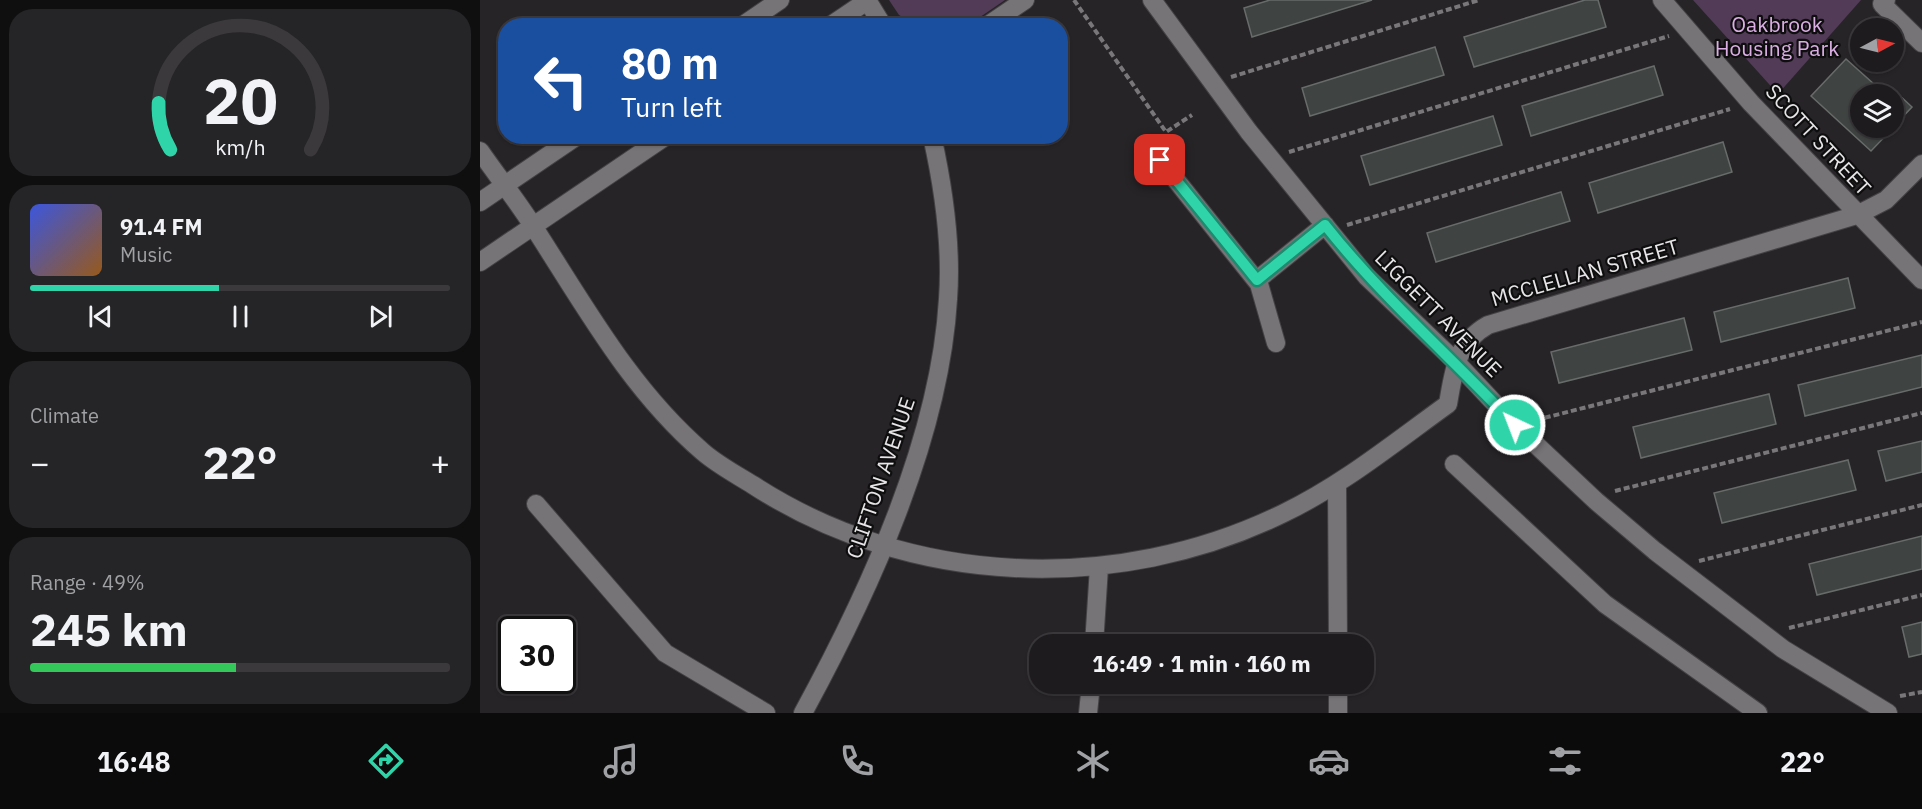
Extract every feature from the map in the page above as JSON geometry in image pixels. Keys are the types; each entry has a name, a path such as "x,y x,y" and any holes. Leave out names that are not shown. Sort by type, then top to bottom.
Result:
{"street":[{"path":"754,18 780,0"},
{"path":"841,18 867,0 879,18"},
{"path":"999,18 1025,0"},
{"name":"LIGGETT AVENUE","path":"1152,0 1270,158 1367,277 1455,361 1515,425 1592,498 1676,567 1764,634 1888,713"},
{"name":"SCOTT STREET","path":"1662,0 1751,103 1922,280"},
{"path":"1886,0 1882,4 1922,43"},
{"path":"480,202 565,144"},
{"path":"480,262 654,144"},
{"name":"CLIFTON AVENUE","path":"803,713 848,629 918,454 932,404 948,300 949,255 946,214 933,144"},
{"name":"MCCLELLAN STREET","path":"480,151 533,226 603,338 627,371 704,453 790,507 882,547 1000,568 1100,567 1212,542 1284,513 1337,484 1448,404 1455,361 1476,332 1488,325 1857,215 1886,200 1922,164"},
{"path":"1160,160 1257,280 1267,304 1276,344"},
{"path":"1257,280 1327,227"},
{"path":"1454,464 1605,604 1758,713"},
{"path":"1337,484 1338,634"},
{"path":"536,504 665,653 766,713"},
{"path":"1095,634 1100,567"},
{"path":"1088,713 1089,694"},
{"path":"1338,694 1338,713"}],"path":[{"path":"1074,0 1167,132 1192,115"},
{"path":"1213,83 1479,0"},
{"path":"1270,158 1687,30"},
{"path":"1327,227 1751,103"},
{"path":"1515,425 1922,322"},
{"path":"1592,498 1922,413"},
{"path":"1676,567 1922,505"},
{"path":"1764,634 1922,595"}],"green space":[{"path":"889,0 1005,0 979,18 904,18 899,15"},
{"name":"Oakbrook Housing Park","path":"1693,0 1861,0 1778,94"}],"building":[{"path":"1270,0 1372,0 1252,37 1244,8"},
{"path":"1585,0 1598,0 1606,27 1474,67 1464,37"},
{"path":"1435,47 1444,75 1310,116 1302,88"},
{"path":"1846,59 1850,63 1850,72 1860,72 1874,84 1850,84 1850,132 1811,96"},
{"path":"1654,66 1663,95 1531,136 1522,106"},
{"path":"1904,100 1912,107 1904,115"},
{"path":"1493,116 1502,145 1370,185 1361,156"},
{"path":"1857,138 1883,138 1871,151"},
{"path":"1723,142 1732,172 1598,213 1589,183"},
{"path":"1561,192 1570,221 1436,262 1427,233"},
{"path":"1848,278 1855,308 1721,342 1714,312"},
{"path":"1684,318 1692,350 1559,383 1551,352"},
{"path":"1922,355 1922,387 1805,416 1798,385"},
{"path":"1769,394 1776,424 1641,458 1633,427"},
{"path":"1922,441 1922,472 1886,481 1878,451"},
{"path":"1848,460 1856,490 1722,523 1714,493"},
{"path":"1922,536 1922,569 1817,595 1809,564"},
{"path":"1922,622 1922,654 1909,657 1902,627"}],"route":[{"path":"1160,160 1257,280 1325,225 1367,277 1455,361 1515,425"}]}
